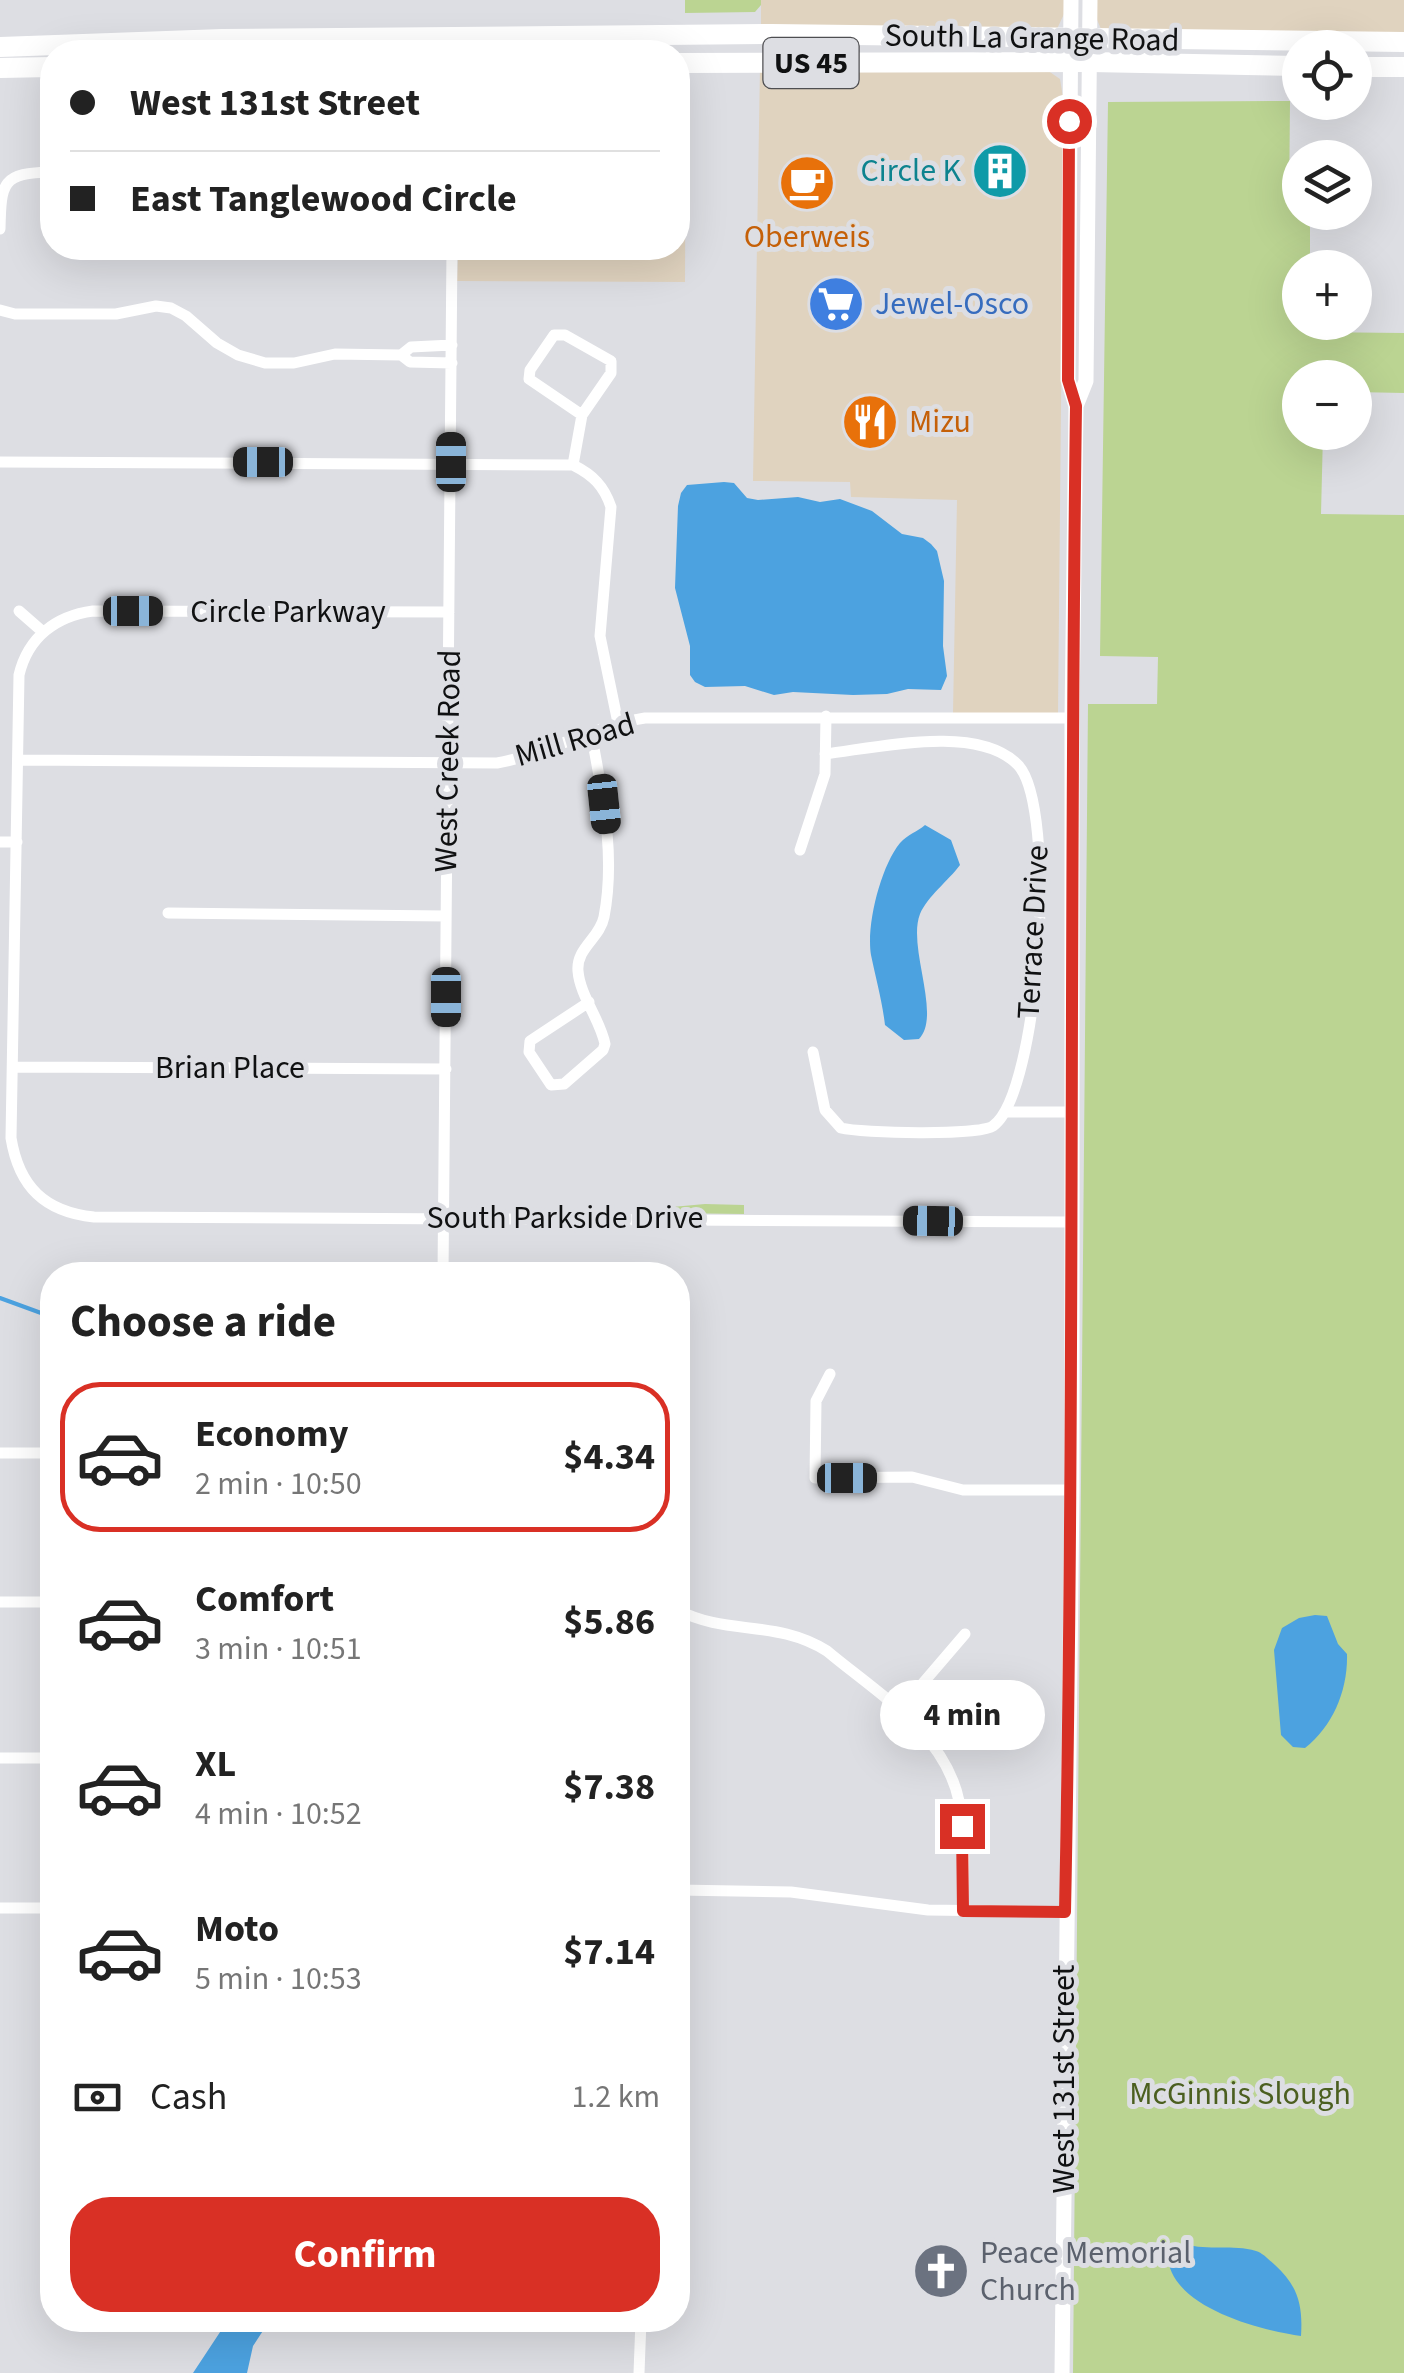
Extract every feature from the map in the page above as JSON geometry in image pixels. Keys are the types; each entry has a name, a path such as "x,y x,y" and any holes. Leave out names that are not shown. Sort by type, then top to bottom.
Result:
{"highway":[{"name":"South La Grange Road","path":"581,40 772,34 1404,42"},
{"name":"South La Grange Road","path":"0,47 40,47"},
{"name":"South La Grange Road","path":"690,64 1080,62 1282,66"},
{"path":"1372,66 1404,67"},
{"path":"0,68 40,67"}],"street":[{"name":"West 131st Street","path":"1062,2373 1072,1490 1076,406 1068,380 1080,62 1080,39 1071,0"},
{"name":"West 131st Street","path":"1080,39 1090,0"},
{"path":"0,230 1,195 6,183 16,175 40,173"},
{"name":"West Creek Road","path":"443,1262 452,260"},
{"path":"0,310 15,314 116,314 156,306 186,316 238,355 265,363 294,363 335,354 401,355 410,362 452,363"},
{"path":"574,465 582,415 611,373 611,361 565,335 554,335 530,370 529,379 582,415"},
{"path":"401,355 411,347 452,345"},
{"path":"0,462 574,465 596,480 611,507 600,636 618,722"},
{"path":"13,1066 19,675 22,660 43,632 19,610"},
{"name":"Circle Parkway","path":"43,632 75,613 94,611 449,612"},
{"path":"800,850 825,774 826,716"},
{"name":"Mill Road","path":"19,760 497,763 522,758 618,722 645,718 1072,718"},
{"path":"589,1002 530,1042 530,1052 551,1085 564,1084 602,1050 604,1037 577,968 582,950 600,928 604,916 609,852 591,732"},
{"name":"Terrace Drive","path":"825,754 926,742 974,744 1007,756 1028,780 1040,844 1034,997 1024,1057 1006,1112"},
{"path":"0,842 18,842"},
{"path":"168,913 446,916"},
{"path":"813,1052 825,1110 841,1128 983,1130 993,1126 1006,1112 1072,1112"},
{"name":"Brian Place","path":"13,1066 446,1069"},
{"name":"South Parkside Drive","path":"13,1066 11,1138 17,1167 34,1194 59,1210 94,1217 1072,1222"},
{"path":"830,1374 816,1401 815,1478 912,1477 963,1490 1072,1490"},
{"path":"0,1453 40,1453"},
{"path":"0,1602 40,1602"},
{"path":"690,1615 713,1624 770,1628 809,1640 899,1710 941,1754 954,1782 962,1826 963,1911"},
{"path":"899,1710 965,1634"},
{"path":"0,1758 40,1758"},
{"path":"690,1890 791,1892 928,1910 1065,1912"},
{"path":"0,1908 40,1908"},
{"path":"639,2373 641,2332"}],"shaded area":[{"path":"761,0 1064,0 1064,14 1057,29 761,33"},
{"path":"1095,0 1404,0 1404,39 1372,38 1372,30 1282,30 1282,35 1101,29 1095,15"},
{"path":"760,67 1044,68 1060,79 1064,103 1058,714 953,713 957,500 851,497 850,482 753,481"},
{"path":"458,260 685,260 685,282 457,281"}],"green space":[{"path":"685,0 761,0 761,5 755,12 685,13"},
{"name":"McGinnis Slough","path":"1282,101 1282,120 1290,120 1290,140 1282,140 1282,230 1310,230 1310,250 1282,250 1282,340 1372,340 1372,333 1404,333 1404,393 1372,392 1372,360 1282,360 1282,450 1323,450 1321,514 1404,515 1404,2373 1073,2373 1088,704 1157,704 1158,657 1100,656 1108,102"},
{"path":"744,1205 744,1214 672,1213 672,1207"}],"water":[{"path":"734,483 747,498 758,500 840,499 872,511 902,534 923,538 931,544 937,551 944,581 943,646 947,676 941,690 774,695 745,686 705,687 695,682 690,675 690,646 675,588 678,506 687,485"},
{"path":"925,825 951,840 960,865 920,914 918,944 927,1014 919,1039 904,1040 885,1025 871,955 871,928 881,881 893,853 903,840"},
{"path":"1327,1616 1338,1644 1347,1654 1345,1681 1324,1729 1305,1748 1293,1747 1281,1735 1274,1650 1282,1628 1299,1618"},
{"path":"1185,2244 1247,2249 1264,2255 1294,2289 1300,2305 1301,2336 1238,2321 1196,2300 1170,2269 1168,2249"},
{"path":"220,2332 262,2332 253,2346 247,2373 193,2373"}],"waterway":[{"path":"0,1298 40,1313"}],"place":[{"name":"Circle K","path":"1000,171"},
{"name":"Oberweis","path":"807,183"},
{"name":"Jewel-Osco","path":"836,304"},
{"name":"Mizu","path":"870,422"},
{"name":"Peace Memorial Church","path":"941,2271"}],"route":[{"path":"962,1826 963,1911 1065,1912 1072,1490 1076,406 1068,380 1069,121"}]}
